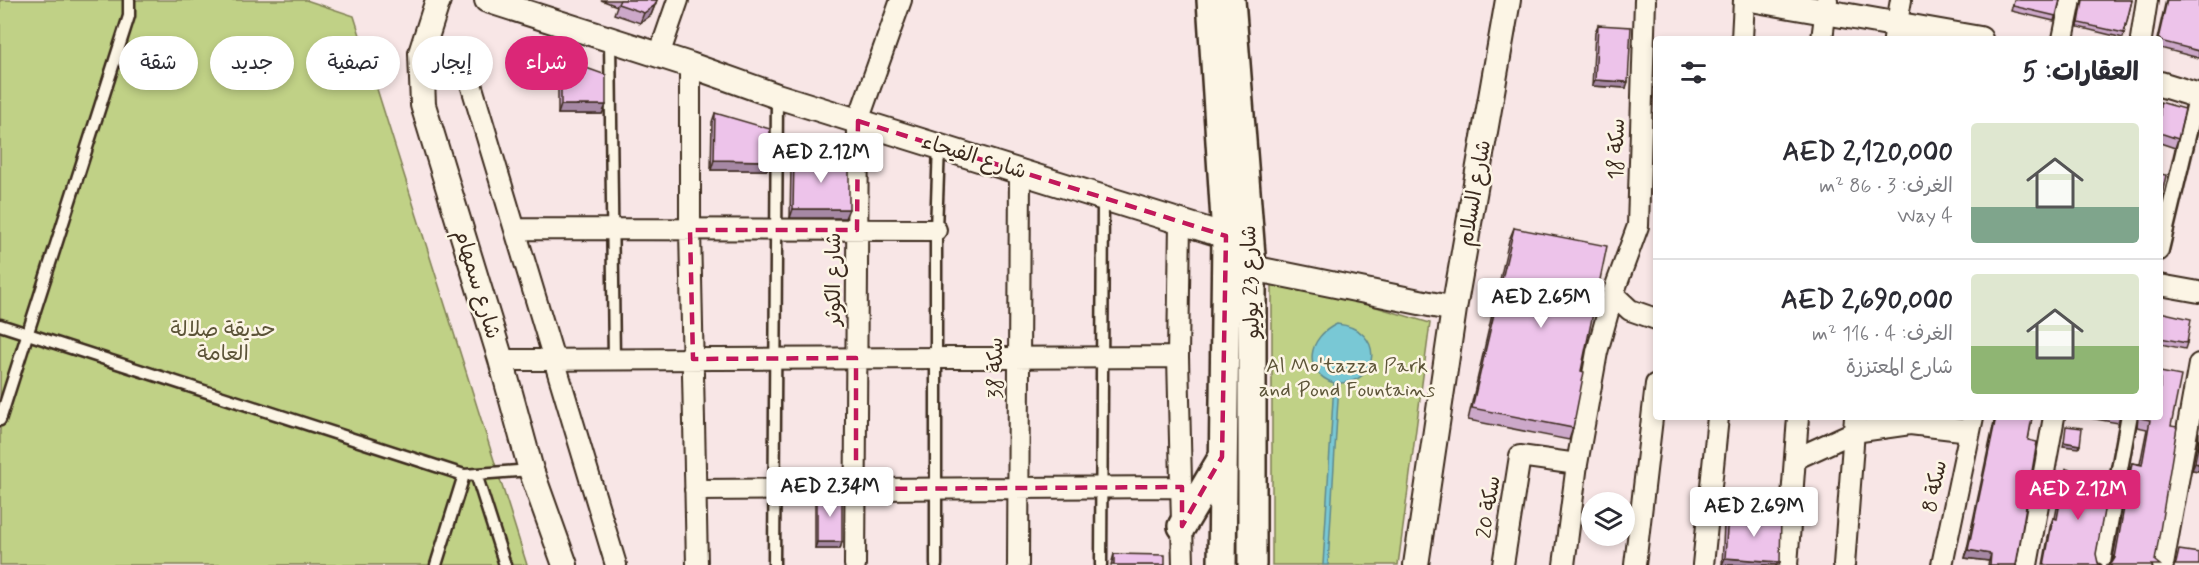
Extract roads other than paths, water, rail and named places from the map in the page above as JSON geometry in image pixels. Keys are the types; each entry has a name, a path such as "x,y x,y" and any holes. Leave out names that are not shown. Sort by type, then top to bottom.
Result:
{"main road":[{"name":"شارع 23 يوليو","path":"1211,0 1226,236 1221,565"},
{"name":"شارع 23 يوليو","path":"1231,0 1252,268 1252,565"},
{"path":"1182,526 1222,457"}],"street":[{"name":"شارع سمهام","path":"438,0 421,53 423,105 501,360 531,470 565,565"},
{"name":"شارع الفيحاء","path":"487,0 690,65 777,96 939,144 1226,236"},
{"path":"659,55 678,0"},
{"name":"شارع الكوثر","path":"855,565 858,121 901,0"},
{"name":"شارع السلام","path":"1416,565 1454,309 1508,0"},
{"name":"سكة 18","path":"1577,464 1591,381 1613,294 1638,226 1645,0"},
{"path":"1742,36 1744,0"},
{"path":"1757,0 1826,7 1895,32 1946,36"},
{"path":"1895,32 1901,0"},
{"path":"2064,36 2071,0"},
{"path":"2141,36 2147,0"},
{"path":"1822,36 1826,7"},
{"path":"690,65 690,230 697,565"},
{"path":"2163,85 2198,96 2163,240"},
{"path":"473,90 616,565"},
{"name":"سكة 38","path":"1018,565 1020,170"},
{"path":"1180,222 1178,357 1183,565"},
{"path":"516,229 776,232 936,230"},
{"path":"1226,236 1252,268 1454,309"},
{"path":"2163,286 2199,292"},
{"path":"1613,294 1630,310 1653,318"},
{"path":"501,360 1178,357"},
{"path":"2163,565 2199,364"},
{"path":"1635,565 1653,409"},
{"path":"1703,565 1718,420"},
{"path":"1787,565 1797,420"},
{"path":"1795,459 1854,425 1911,420 1971,424"},
{"path":"2027,565 2053,420"},
{"path":"2102,565 2128,420"},
{"name":"سكة 8","path":"1942,565 1971,424"},
{"path":"1844,565 1854,425"},
{"name":"سكة 20","path":"1503,565 1520,456 1577,464"},
{"path":"1564,565 1577,464"},
{"path":"695,490 1182,487"}],"lane":[{"path":"0,420 129,16 129,0"},
{"path":"610,39 614,360"},
{"path":"774,565 777,96"},
{"path":"936,565 936,230 939,144"},
{"path":"1101,565 1103,197"},
{"path":"0,325 464,475 531,470"},
{"path":"476,474 505,565"},
{"path":"435,565 464,475"}],"water":[{"path":"1337,324 1353,328 1364,335 1370,345 1372,356 1363,375 1353,381 1339,383 1328,565 1323,565 1334,383 1323,378 1316,371 1312,354 1320,337"}],"park label":[{"name":"حديقة صلالة العامة","path":"223,341"},
{"name":"Al Mo'tazza Park and Pond Fountains","path":"1347,377"}]}
